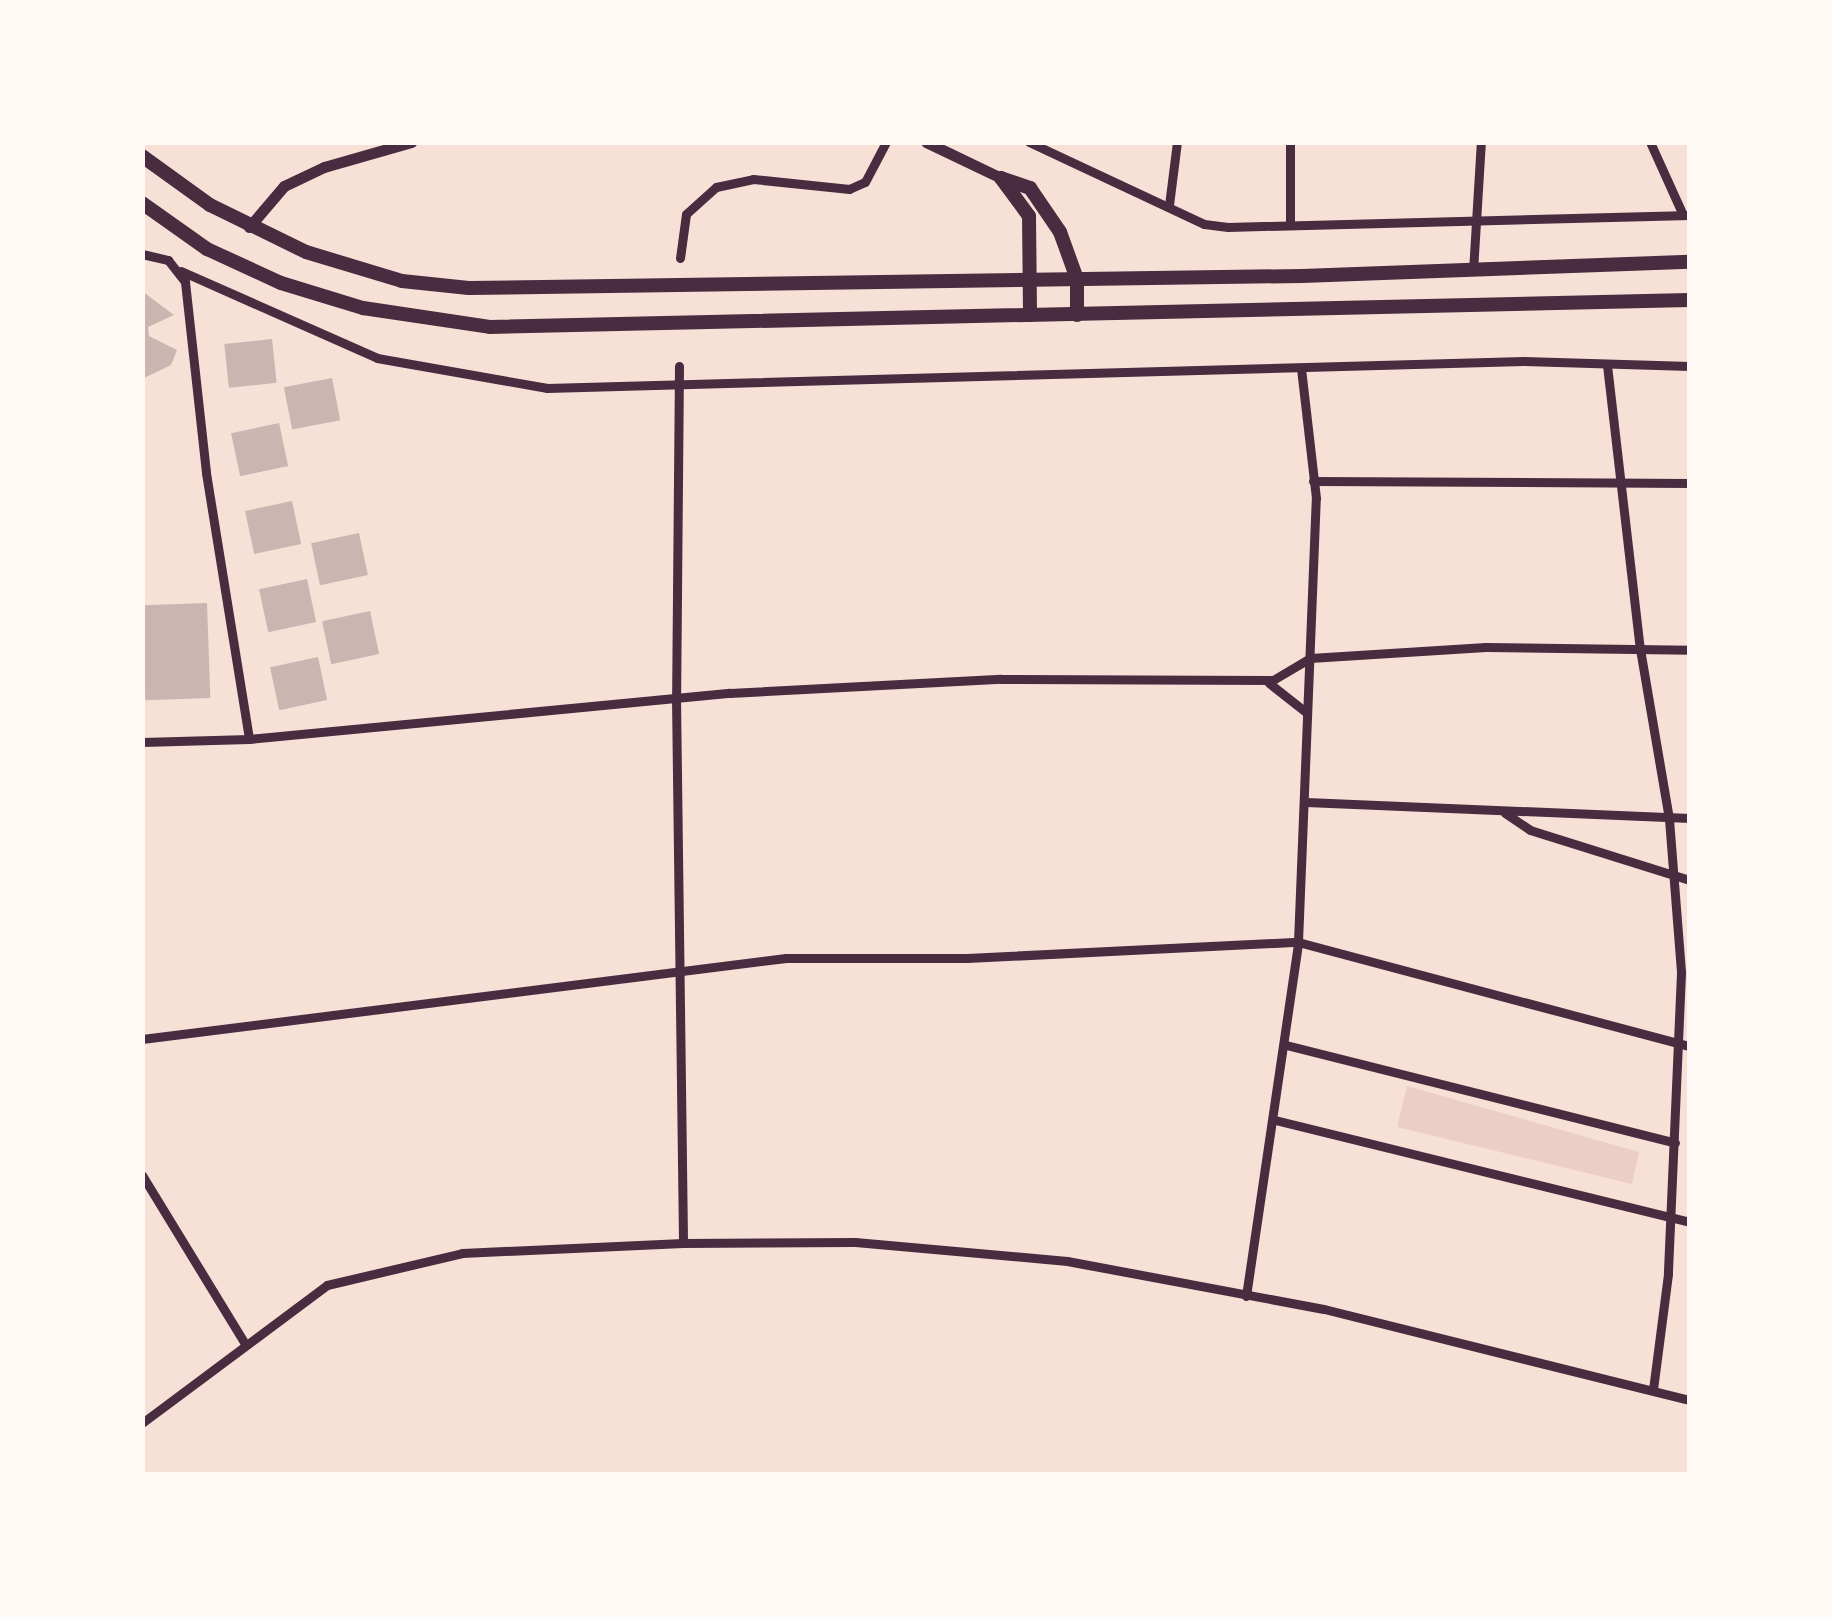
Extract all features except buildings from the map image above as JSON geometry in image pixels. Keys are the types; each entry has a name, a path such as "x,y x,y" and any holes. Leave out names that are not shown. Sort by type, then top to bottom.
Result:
{"highway":[{"path":"142,156 250,227 369,272 469,288 1473,271 1690,262"},
{"path":"1000,178 1029,216 1030,315"},
{"path":"1000,178 1030,188 1043,203 1076,278 1077,314"},
{"path":"142,203 207,249 281,283 437,322 600,329 1690,300"}],"street":[{"path":"250,227 284,186 324,167 411,142"},
{"path":"680,258 686,214 716,187 753,179 849,189 865,182 886,142"},
{"path":"926,142 1000,178"},
{"path":"1030,142 1204,224 1686,215 1650,142"},
{"path":"1169,205 1177,142"},
{"path":"1290,142 1290,222"},
{"path":"1473,271 1482,142"},
{"path":"142,254 306,330 431,372 547,388 679,381 954,381 1301,368 1690,366"},
{"path":"181,271 249,739"},
{"path":"1606,364 1617,482 1640,648 1670,819 1684,1044 1653,1390"},
{"path":"679,366 676,698 683,1243"},
{"path":"1246,1296 1276,1120 1298,942 1306,802 1313,481 1301,368"},
{"path":"1313,481 1690,483"},
{"path":"142,742 249,739 676,698 1002,679 1261,680 1294,672 1310,658 1486,647 1690,650"},
{"path":"1261,680 1289,694 1308,716"},
{"path":"1306,802 1690,818"},
{"path":"1504,812 1530,830 1690,880"},
{"path":"142,1038 786,958 986,958 1298,942 1684,1044"},
{"path":"1286,1045 1675,1143"},
{"path":"1276,1120 1690,1222"},
{"path":"142,1175 244,1344"},
{"path":"142,1423 327,1284 462,1253 683,1243 855,1242 1009,1256 1246,1296 1690,1400"}],"shaded area":[{"path":"1407,1086 1639,1152 1632,1184 1397,1127"}]}
